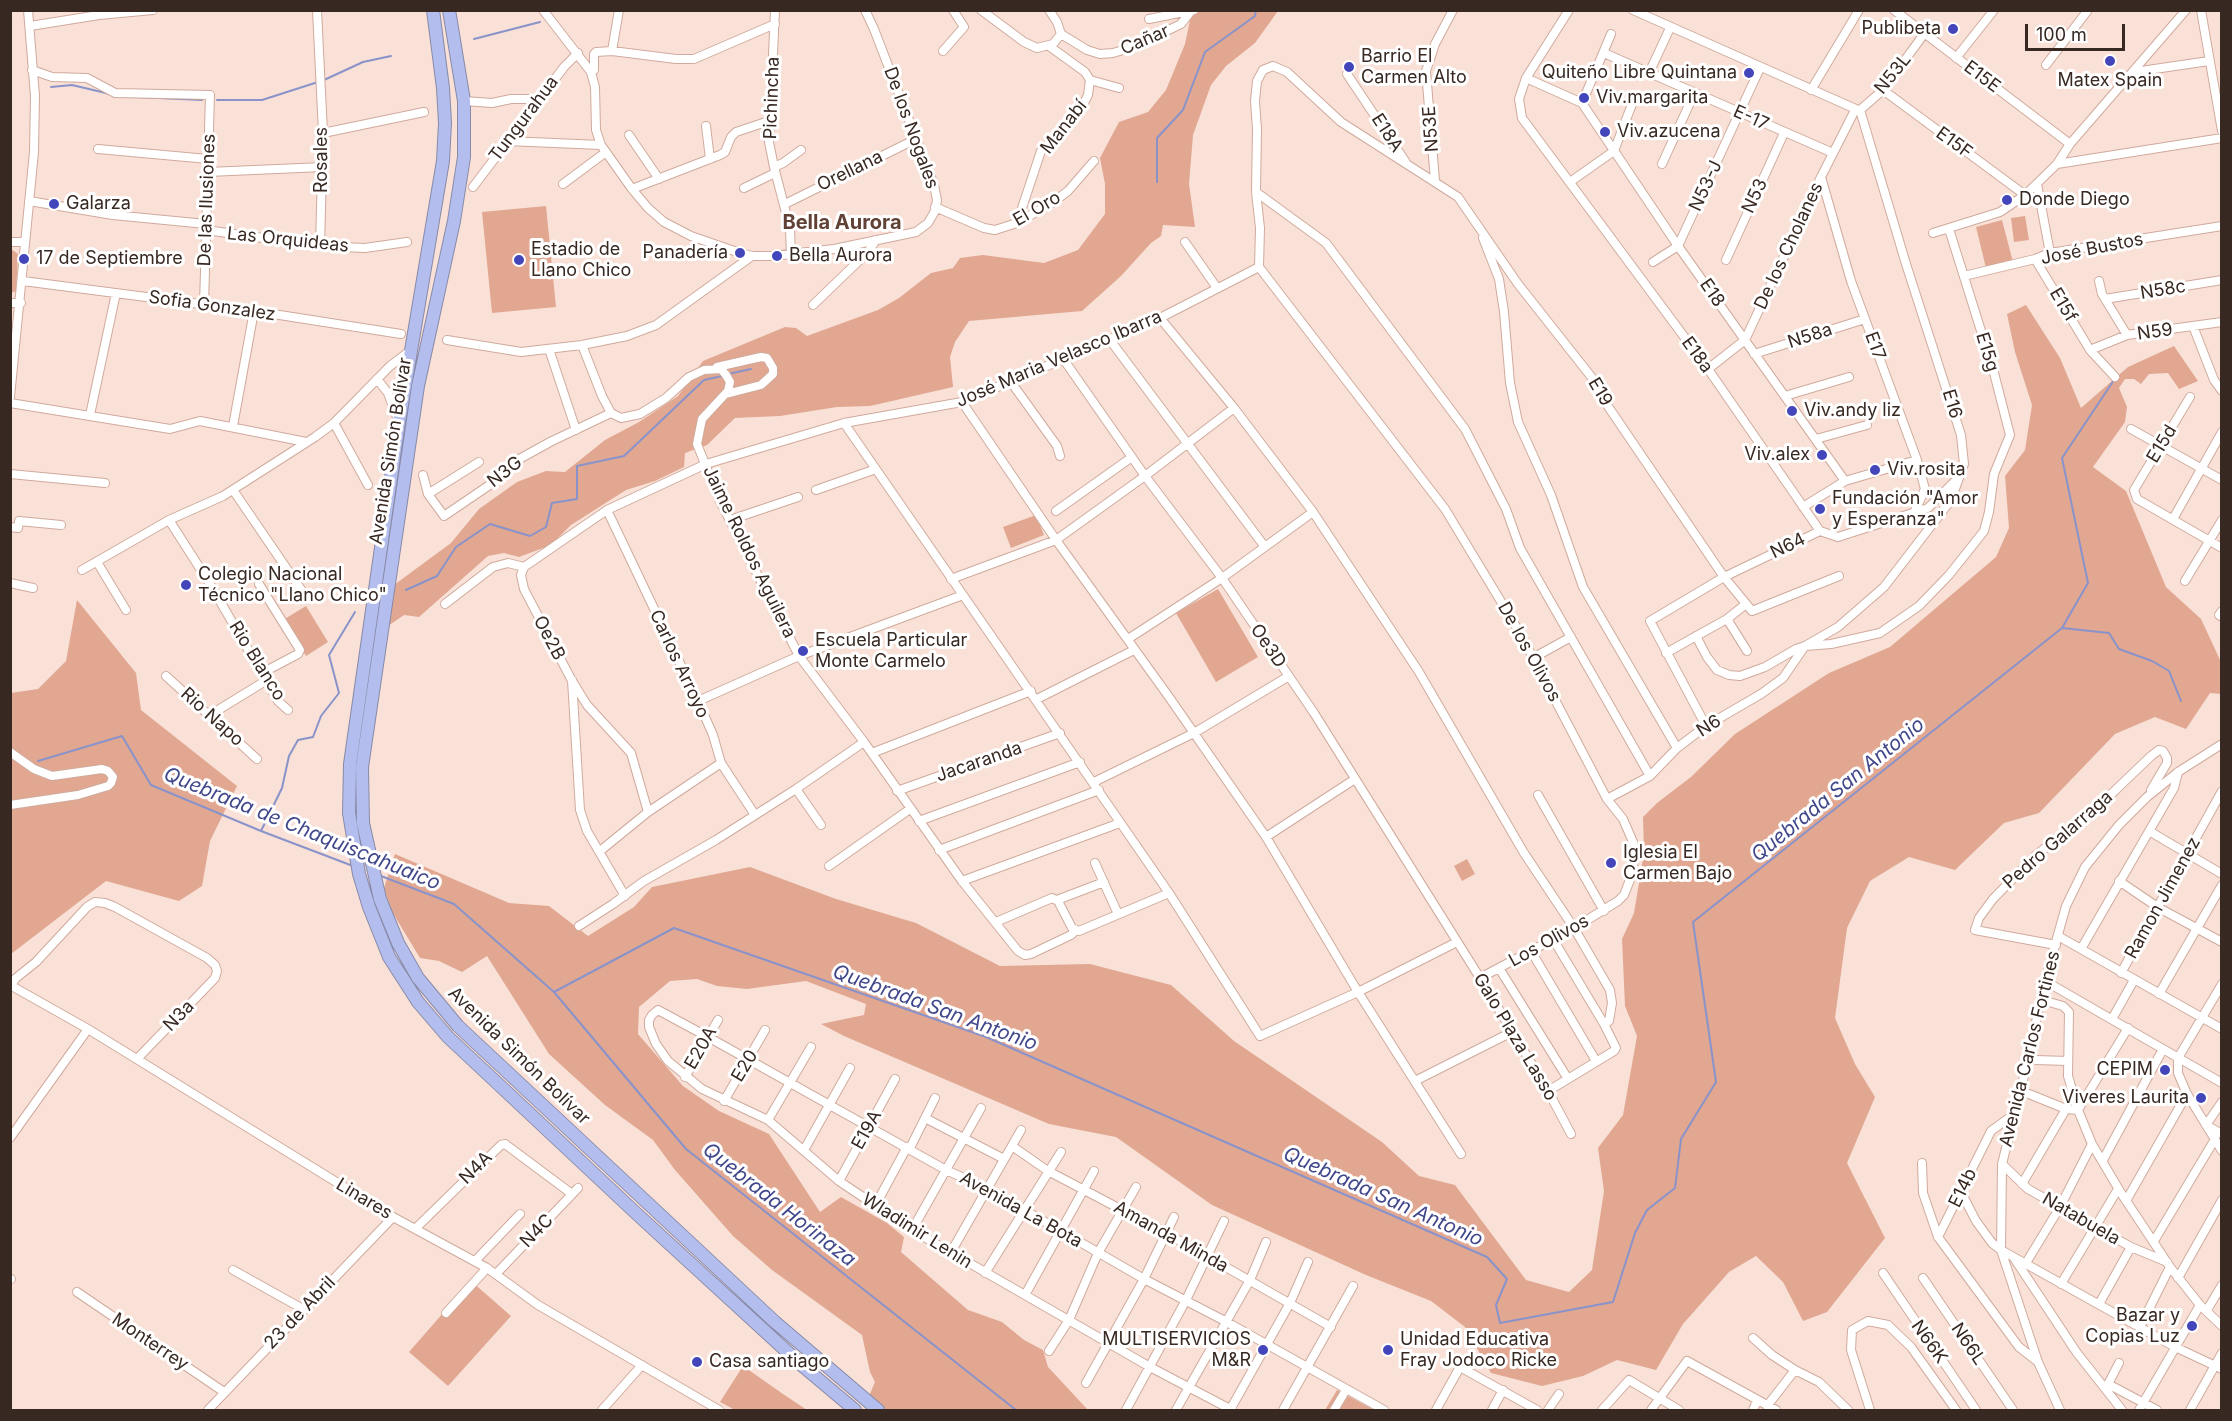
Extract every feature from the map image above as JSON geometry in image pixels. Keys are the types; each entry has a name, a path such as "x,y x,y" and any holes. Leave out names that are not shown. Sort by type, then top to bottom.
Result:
{"highway":[{"name":"Avenida Simón Bolívar","path":"433,10 443,88 445,123 442,161 399,422 350,764 349,813 357,868 369,907 389,957 418,1002 448,1037 805,1368 855,1410"},
{"name":"Avenida Simón Bolívar","path":"449,10 464,101 465,147 460,191 418,386 362,767 362,807 371,863 380,900 398,943 418,978 443,1010 499,1065 776,1322 878,1410"}],"street":[{"path":"10,397 34,152 35,96 28,10"},
{"path":"30,26 99,15 153,10"},
{"name":"Rosales","path":"317,10 323,133 320,246"},
{"name":"De los Nogales","path":"543,10 591,72 595,87 596,130 604,148 632,189 664,222 691,236 752,256 790,256 834,249 921,229 931,219 935,207 934,185 865,10"},
{"path":"612,51 619,10"},
{"name":"Pichincha","path":"775,10 769,142 790,228 790,256"},
{"path":"943,51 964,27 953,10"},
{"path":"981,10 1037,48 1049,46 1061,34 1049,10"},
{"name":"N53E","path":"1435,181 1426,70 1435,44 1453,10"},
{"path":"1569,10 1526,78 1582,103 1611,34"},
{"path":"1633,10 1857,110"},
{"path":"1810,90 1858,10"},
{"name":"E15E","path":"1894,10 2070,144"},
{"path":"1956,58 1994,10"},
{"path":"1933,233 2000,212 2025,195 2057,164 2070,144 2186,10"},
{"path":"2201,10 2222,131"},
{"path":"1149,19 1192,11"},
{"name":"Cañar","path":"1061,34 1094,53 1113,53 1132,47 1181,24 1192,11"},
{"path":"2046,65 2083,12"},
{"path":"591,72 595,67 594,54 612,51 694,59 776,24"},
{"path":"1648,74 1670,28"},
{"name":"N53L","path":"1857,110 1883,90 1924,34"},
{"name":"Manabí","path":"1017,223 1041,151 1079,113 1088,95 1090,81 1085,72 1049,46"},
{"name":"Tungurahua","path":"473,187 564,67 578,53"},
{"name":"E-17","path":"1604,53 1833,153"},
{"path":"2133,72 2210,61"},
{"name":"E19","path":"1256,192 1255,101 1257,81 1263,70 1273,66 1287,72 1341,122 1458,197 1518,284 1593,379 1603,399 1724,577 1752,611 1839,576"},
{"name":"N53-J","path":"1678,246 1760,68"},
{"name":"De las Ilusiones","path":"32,70 52,77 84,77 115,93 210,95 204,305"},
{"name":"E18A","path":"1347,74 1406,163"},
{"name":"E18a","path":"1526,78 1520,99 1522,118 1708,369 1820,531"},
{"path":"1090,81 1119,88"},
{"name":"E15F","path":"1883,90 2025,195"},
{"path":"1662,164 1694,94"},
{"path":"464,101 492,103 511,99 540,99"},
{"path":"1570,182 1614,151 1635,99"},
{"name":"E18","path":"1582,103 1678,246 1845,481"},
{"name":"De los Cholanes","path":"1708,369 1744,340 1821,177 1857,110"},
{"name":"E16","path":"1696,636 1717,670 1729,675 1740,676 1805,646 1838,627 1884,587 1951,500 1964,464 1961,435 1857,110"},
{"path":"323,133 424,112"},
{"path":"632,189 725,152 731,136 736,132 769,121"},
{"path":"706,126 710,159"},
{"name":"N53","path":"1726,260 1784,133"},
{"path":"629,135 659,179"},
{"path":"2057,164 2222,138"},
{"name":"Orellana","path":"785,204 916,139"},
{"path":"507,141 604,148"},
{"path":"563,184 604,148"},
{"path":"98,149 208,159"},
{"path":"744,188 801,150"},
{"name":"El Oro","path":"935,207 984,228 995,230 1017,223 1052,204 1094,161"},
{"path":"208,172 323,166"},
{"name":"E17","path":"1821,177 1851,281 1917,460 1925,489 1914,513"},
{"path":"2037,184 2050,253"},
{"path":"1256,192 1260,228 1259,267"},
{"path":"1256,192 1326,243 1465,429 1506,509 1520,548 1650,776"},
{"name":"Las Orquideas","path":"29,201 320,246 365,248 407,242"},
{"path":"1477,223 1499,279 1510,383 1518,422 1551,495 1583,587 1677,748"},
{"name":"José Bustos","path":"1964,276 2035,260 2050,253 2222,226"},
{"name":"E15g","path":"1805,646 1831,644 1880,633 1920,606 1949,575 1984,531 1994,474 2010,435 1993,369 1949,229"},
{"path":"813,305 868,252 876,240"},
{"path":"10,242 25,242"},
{"path":"1185,242 1217,288"},
{"path":"1653,261 1678,246"},
{"path":"447,340 521,352 582,345 627,336 656,325 752,256"},
{"name":"E15f","path":"2035,260 2090,350 2115,377"},
{"name":"José Maria Velasco Ibarra","path":"524,567 607,510 706,464 844,423 962,402 1160,318 1259,267"},
{"name":"De los Olivos","path":"1259,267 1445,508 1533,658 1607,799 1623,819 1635,851 1633,872 1624,895 1618,901"},
{"name":"N58c","path":"2104,299 2222,280"},
{"name":"Sofia Gonzalez","path":"22,281 254,311 401,334"},
{"path":"2099,281 2104,299 2127,335"},
{"path":"90,416 116,293"},
{"path":"10,303 21,303"},
{"path":"233,426 254,311"},
{"path":"1160,318 1234,408 1313,512 1419,672 1524,853 1574,928 1612,996 1609,1021 1604,1024"},
{"name":"N58a","path":"1754,354 1865,319"},
{"name":"N59","path":"2090,350 2127,335 2222,322"},
{"path":"2193,326 2214,380 2222,392"},
{"path":"1110,340 1265,547"},
{"path":"582,345 611,413 626,418 640,414 666,398 689,377 704,370 761,357 767,358 773,368 773,374 761,384 726,394"},
{"path":"549,349 576,430"},
{"path":"82,570 169,520 223,496 306,442 334,423 398,358 410,351"},
{"name":"Oe3D","path":"1064,360 1145,476 1222,578 1289,676 1456,942"},
{"path":"714,368 721,369 729,377 730,386 726,394"},
{"path":"1785,396 1849,377"},
{"path":"376,379 388,393 399,422"},
{"path":"1011,382 1057,446 1060,456"},
{"name":"Jaime Roldos Aguilera","path":"726,394 702,419 698,444 730,520 800,656 872,753 939,850 1018,951 1025,955 1071,935 1076,930"},
{"name":"E15d","path":"2173,519 2137,499 2134,490 2190,397"},
{"path":"962,402 1056,540 1266,837 1358,992 1461,1154"},
{"path":"10,403 170,429 197,421 233,426 306,442"},
{"path":"951,579 1056,540 1234,408"},
{"name":"N3G","path":"423,475 428,494 444,516 491,484 512,463 611,413"},
{"path":"334,423 368,485"},
{"path":"844,423 1170,893 1260,1036 1358,992 1456,942"},
{"path":"1816,439 1867,425"},
{"path":"2131,429 2222,480"},
{"path":"2222,432 2173,519 2222,548"},
{"path":"1056,511 1132,457"},
{"path":"1803,507 1845,481 1917,460"},
{"path":"428,494 479,462"},
{"path":"816,490 876,469"},
{"path":"10,474 105,483"},
{"name":"N64","path":"1666,653 1650,621 1724,577 1820,531 1838,537 1928,508 1960,476"},
{"path":"233,490 302,591"},
{"path":"730,520 798,497"},
{"name":"Carlos Arroyo","path":"607,510 698,701 721,763 755,815"},
{"path":"1128,639 1222,578 1313,512"},
{"name":"Rio Blanco","path":"169,520 210,584 278,701 288,710"},
{"path":"2185,581 2222,520"},
{"path":"10,527 18,528 19,521 61,525"},
{"path":"97,562 126,610"},
{"path":"445,604 493,567 508,563 524,567"},
{"name":"Oe2B","path":"524,567 521,574 524,590 587,705 630,750 648,812"},
{"path":"10,583 33,588"},
{"path":"210,714 298,654 300,650 259,584"},
{"path":"698,701 800,656 963,595"},
{"path":"1706,726 1666,653 1727,619 1746,604"},
{"path":"1727,619 1747,651"},
{"path":"1533,658 1571,637"},
{"name":"N6","path":"1607,799 1650,776 1677,748 1706,726 1783,678 1805,646"},
{"path":"1037,699 1134,650"},
{"name":"Rio Napo","path":"166,676 257,759"},
{"path":"1094,782 1194,733 1289,676"},
{"path":"572,679 580,810 587,831 625,896"},
{"path":"872,753 1031,691"},
{"name":"Jacaranda","path":"897,791 1060,734"},
{"path":"579,926 644,881 716,840 796,789 864,742"},
{"name":"Avenida Carlos Fortines","path":"2060,1410 2038,1362 2001,1250 2002,1164 2045,981 2066,906 2085,867 2119,825 2147,797 2178,772 2222,744"},
{"name":"Pedro Galarraga","path":"2056,945 1975,930 1979,918 2003,888 2035,856 2103,802 2151,756 2159,750 2163,751 2167,758 2165,770 2147,797"},
{"path":"10,752 34,769 52,776 102,769 108,771 113,777 108,786 78,795 10,805"},
{"path":"919,821 1080,762"},
{"path":"600,851 648,812 721,763"},
{"path":"2081,949 2174,788 2178,772"},
{"path":"1266,837 1355,779"},
{"path":"796,789 821,825"},
{"path":"939,850 1099,790"},
{"name":"Ramon Jimenez","path":"2121,973 2222,791"},
{"path":"1538,795 1604,911"},
{"path":"829,866 910,809"},
{"path":"962,881 1120,823"},
{"path":"2149,831 2222,874"},
{"path":"1095,863 1118,914"},
{"path":"2119,881 2159,908 2222,942"},
{"path":"996,922 1046,900 1052,898 1057,900 1104,882"},
{"path":"2159,994 2222,885"},
{"path":"1057,900 1072,928 1076,930 1084,929 1170,893"},
{"name":"Los Olivos","path":"1480,978 1574,928 1618,901"},
{"name":"N3a","path":"11,985 36,962 87,907 95,902 115,907 207,958 215,965 217,971 215,978 137,1059"},
{"path":"2058,936 2222,1029"},
{"path":"1548,1091 1616,1048 1553,939"},
{"name":"Galo Plaza Lasso","path":"1456,942 1548,1091 1571,1134"},
{"path":"1531,951 1596,1061"},
{"path":"1500,968 1568,1079"},
{"name":"Ramon Jimenez","path":"2112,1019 2134,980"},
{"path":"2045,981 2222,1083"},
{"path":"2222,984 2178,1058 2178,1073 2187,1094 2206,1125 2218,1137 2222,1151"},
{"name":"Linares","path":"11,985 88,1029 393,1216 487,1268 538,1305 719,1410"},
{"path":"2042,1000 2063,1006 2069,1011 2068,1076 2078,1110 2092,1144 2118,1189 2178,1278 2203,1308 2222,1326"},
{"name":"Avenida La Bota","path":"658,1010 946,1170 988,1189 1024,1212 1383,1410"},
{"name":"Wladimir Lenin","path":"658,1010 649,1020 650,1032 668,1060 685,1077 723,1101 768,1120 839,1181 912,1230 1150,1367 1231,1410"},
{"name":"E20A","path":"685,1077 718,1020"},
{"path":"2078,1110 2128,1028"},
{"path":"10,1138 88,1029"},
{"name":"E20","path":"723,1101 765,1030"},
{"path":"1415,1081 1512,1032"},
{"path":"768,1120 811,1047"},
{"path":"2103,1160 2163,1049"},
{"path":"2035,1060 2067,1061"},
{"path":"804,1150 850,1068"},
{"name":"E19A","path":"839,1181 895,1079"},
{"path":"2029,1094 2066,1109 2078,1110"},
{"path":"2126,1200 2187,1094"},
{"path":"875,1206 926,1118 935,1098"},
{"path":"2206,1125 2222,1102"},
{"path":"912,1230 981,1108"},
{"path":"2022,1184 2066,1109"},
{"name":"E14b","path":"1938,1237 1991,1131 2013,1115"},
{"path":"926,1118 1004,1160"},
{"path":"951,1252 1021,1130"},
{"path":"2154,1241 2218,1137"},
{"name":"N4A","path":"416,1228 501,1145 505,1144 575,1191"},
{"path":"2026,1263 2060,1207 2092,1144"},
{"name":"Amanda Minda","path":"1012,1146 1048,1171 1166,1233 1331,1327"},
{"path":"985,1273 1061,1152"},
{"path":"1922,1163 1923,1193 1938,1237 2019,1347 2038,1362"},
{"name":"Natabuela","path":"2002,1164 2022,1184 2060,1207 2131,1247 2169,1264"},
{"path":"1025,1295 1094,1171"},
{"path":"1049,1351 1069,1320 1098,1253 1136,1187"},
{"path":"2061,1284 2118,1189"},
{"name":"N4C","path":"496,1274 575,1191"},
{"path":"1961,1192 1976,1221 1992,1243 2001,1250 2175,1347 2218,1367"},
{"path":"2178,1278 2222,1200"},
{"path":"475,1262 520,1214"},
{"name":"23 de Abril","path":"208,1410 393,1216"},
{"path":"1086,1383 1144,1279 1174,1217"},
{"path":"1126,1410 1224,1221"},
{"path":"1176,1410 1250,1280 1266,1242"},
{"path":"2099,1304 2131,1247"},
{"path":"2013,1257 2077,1353 2107,1386 2122,1410"},
{"path":"1231,1410 1290,1303 1308,1262"},
{"path":"2140,1327 2169,1264"},
{"path":"446,1313 487,1268"},
{"path":"233,1270 303,1309"},
{"name":"N66K","path":"1883,1273 1976,1410"},
{"name":"N66L","path":"1923,1278 2013,1410"},
{"path":"2141,1406 2175,1347 2222,1285"},
{"path":"1283,1410 1353,1286"},
{"name":"Monterrey","path":"77,1292 224,1392"},
{"path":"1870,1410 1851,1350 1852,1330 1868,1321 1888,1325 1911,1347 1956,1410"},
{"path":"1754,1338 1772,1355 1819,1382 1848,1410"},
{"path":"2190,1410 2218,1367 2222,1353"},
{"path":"1651,1410 1687,1361 1776,1410"},
{"path":"2107,1386 2119,1363"},
{"path":"602,1410 642,1365"},
{"path":"1436,1410 1460,1367 1537,1410"},
{"path":"1767,1406 1795,1370"},
{"path":"1602,1410 1629,1380 1679,1410"},
{"path":"2107,1386 2141,1406 2157,1410"},
{"path":"1334,1410 1346,1390"},
{"path":"1492,1410 1503,1390"},
{"path":"1548,1410 1560,1394"},
{"path":"1753,1410 1757,1401"}],"shaded area":[{"path":"1197,11 1278,11 1255,43 1226,66 1211,85 1193,135 1189,184 1195,227 1163,225 1161,236 1151,243 1121,276 1082,311 969,321 955,342 950,357 953,387 870,406 837,407 780,416 735,418 707,445 685,453 684,467 655,481 626,490 571,525 551,545 519,557 504,553 488,556 419,617 404,615 385,628 394,585 451,543 479,509 517,482 546,471 565,472 605,440 639,422 678,396 703,361 785,327 796,328 807,336 878,310 899,298 931,273 953,268 960,258 983,255 1044,263 1078,250 1105,214 1105,184 1100,158 1119,122 1148,112 1166,90 1185,44 1190,20"},
{"name":"Estadio de Llano Chico","path":"546,206 556,307 492,313 482,212"},
{"path":"2025,216 2029,240 2014,242 2011,218"},
{"path":"2002,220 2013,262 1986,268 1976,227"},
{"path":"11,249 18,254 16,291 11,293"},
{"path":"2026,305 2060,358 2081,408 2128,367 2174,346 2198,381 2179,389 2168,373 2149,374 2141,384 2134,379 2125,379 2119,388 2127,407 2125,422 2093,467 2126,491 2166,587 2201,619 2221,662 2221,694 2210,693 2186,729 2155,717 2115,734 2039,813 2004,823 1955,870 1909,857 1870,881 1847,928 1835,1018 1855,1064 1875,1097 1847,1163 1885,1238 1827,1312 1803,1321 1783,1282 1756,1256 1729,1272 1683,1324 1656,1370 1617,1360 1583,1376 1542,1386 1491,1373 1465,1327 1431,1301 1366,1275 1212,1205 1116,1137 1049,1124 821,1024 864,1015 866,1004 806,981 747,989 717,986 697,979 670,981 639,1007 638,1034 683,1086 719,1111 769,1134 820,1212 841,1197 887,1223 904,1237 901,1252 968,1310 1002,1322 1024,1340 1043,1350 1048,1367 1088,1410 886,1410 869,1396 875,1382 870,1372 862,1335 772,1270 733,1236 675,1170 653,1140 605,1105 549,1054 487,956 462,972 439,961 420,958 391,910 384,888 395,854 509,903 549,906 588,936 634,907 652,887 750,867 836,899 916,923 1000,966 1090,964 1171,985 1234,1041 1382,1142 1419,1176 1455,1185 1526,1280 1569,1292 1592,1270 1604,1191 1598,1148 1623,1115 1637,1036 1625,1006 1622,939 1634,913 1644,853 1643,817 1691,777 1735,734 1829,673 1890,647 1996,557 2009,528 2005,476 2025,450 2032,405 2015,352 2007,314"},
{"path":"1036,515 1044,535 1011,548 1003,527"},
{"path":"1218,589 1258,657 1216,682 1176,613"},
{"path":"77,600 136,673 141,710 237,786 210,841 202,886 179,901 106,881 11,954 11,693 38,689 66,661"},
{"path":"306,606 328,642 306,656 283,620"},
{"path":"1467,859 1475,874 1462,881 1454,866"},
{"path":"471,1281 511,1316 448,1386 409,1352"},
{"path":"743,1366 807,1410 735,1410 720,1402"},
{"path":"1337,1390 1374,1410 1325,1410"}],"waterway":[{"path":"1157,182 1157,138 1183,110 1205,52 1255,16 1256,10"},
{"path":"474,39 540,22"},
{"path":"324,80 363,62 391,56"},
{"path":"217,100 262,100 318,82"},
{"path":"51,87 72,85 110,94"},
{"path":"136,97 202,100"},
{"path":"728,374 751,369"},
{"path":"406,590 437,576 456,547 490,524 530,536 546,527 552,503 577,499 577,466 624,456 704,380 722,376"},
{"name":"Quebrada San Antonio","path":"554,992 674,928 986,1037 1487,1257 1507,1279 1496,1305 1500,1323 1613,1302 1635,1233 1647,1210 1675,1188 1681,1139 1716,1082 1693,922 2062,628 2088,583 2062,458 2114,380"},
{"path":"261,831 282,788 289,756 298,740 313,737 321,716 339,693 329,655 355,612"},
{"path":"2062,628 2109,633 2119,649 2152,661 2169,671 2181,701"},
{"name":"Quebrada de Chaquiscahuaico","path":"38,761 122,736 151,785 353,866"},
{"name":"Quebrada Horinaza","path":"381,876 454,904 554,992 686,1149 1016,1410"}],"place":[{"name":"Publibeta","path":"1953,29"},
{"name":"Matex Spain","path":"2110,61"},
{"name":"Barrio El Carmen Alto","path":"1349,67"},
{"name":"Quiteño Libre Quintana","path":"1749,73"},
{"name":"Viv.margarita","path":"1584,98"},
{"name":"Viv.azucena","path":"1605,132"},
{"name":"Donde Diego","path":"2007,200"},
{"name":"Galarza","path":"54,204"},
{"name":"Panadería","path":"740,253"},
{"name":"Bella Aurora","path":"777,256"},
{"name":"17 de Septiembre","path":"24,259"},
{"name":"Estadio de Llano Chico","path":"519,260"},
{"name":"Viv.andy liz","path":"1792,411"},
{"name":"Viv.alex","path":"1822,455"},
{"name":"Viv.rosita","path":"1875,470"},
{"name":"Fundación \"Amor y Esperanza\"","path":"1820,509"},
{"name":"Colegio Nacional Técnico \"Llano Chico\"","path":"186,585"},
{"name":"Escuela Particular Monte Carmelo","path":"803,651"},
{"name":"Iglesia El Carmen Bajo","path":"1611,863"},
{"name":"CEPIM","path":"2165,1070"},
{"name":"Viveres Laurita","path":"2201,1098"},
{"name":"Bazar y Copias Luz","path":"2192,1326"},
{"name":"MULTISERVICIOS M&R","path":"1263,1350"},
{"name":"Unidad Educativa Fray Jodoco Ricke","path":"1388,1350"},
{"name":"Casa santiago","path":"697,1362"}],"district":[{"name":"Bella Aurora","path":"842,223"}]}
